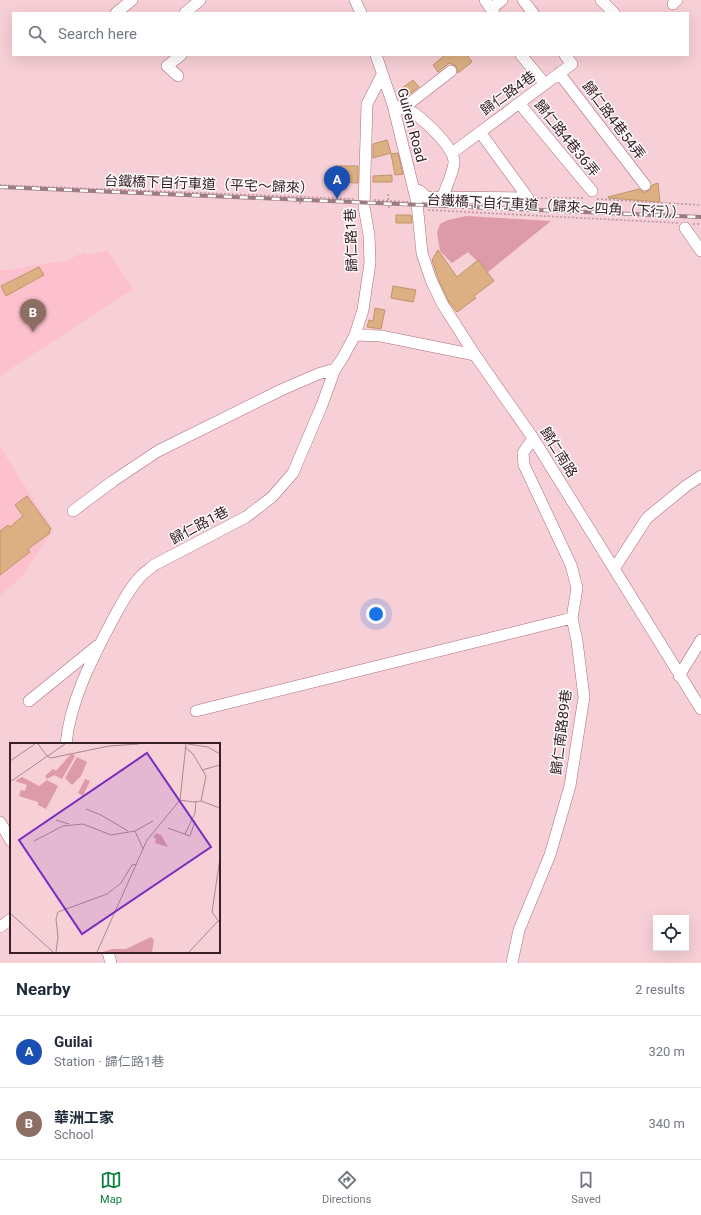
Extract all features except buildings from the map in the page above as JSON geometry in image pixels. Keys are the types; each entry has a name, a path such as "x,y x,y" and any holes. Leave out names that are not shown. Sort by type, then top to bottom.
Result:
{"street":[{"path":"117,12 132,0"},
{"path":"186,12 200,0"},
{"path":"356,0 361,12"},
{"path":"490,7 502,0"},
{"path":"523,0 532,12"},
{"path":"601,0 613,12"},
{"path":"178,76 167,66 180,56"},
{"name":"Guiren Road","path":"376,56 382,75 398,107 417,206"},
{"path":"522,56 545,84"},
{"name":"歸仁路4巷","path":"452,153 572,64 566,56"},
{"path":"398,107 451,71"},
{"name":"歸仁路4巷54弄","path":"560,73 645,185"},
{"name":"歸仁路1巷","path":"66,743 80,685 126,595 142,575 154,565 246,517 272,497 293,473 322,405 335,369 355,335 362,310 370,263 369,234 365,203 368,104 382,75"},
{"name":"歸仁路4巷36弄","path":"519,103 592,191"},
{"path":"398,107 412,112 446,144 452,153 454,163 443,196"},
{"path":"480,132 528,198"},
{"path":"413,188 418,190 426,197 528,198"},
{"name":"歸仁南路","path":"417,206 422,253 431,280 443,305 475,354 534,438 679,676 701,709"},
{"path":"683,225 701,251"},
{"path":"355,335 382,336 475,354"},
{"path":"74,511 113,481 158,451 281,390 318,374 335,369"},
{"name":"歸仁南路89巷","path":"512,963 519,930 550,855 570,786 584,697 577,642 572,618 577,588 571,565 524,465 523,453 534,438"},
{"path":"614,569 647,518 686,486 701,476"},
{"path":"196,711 572,618"},
{"path":"679,676 701,640"},
{"path":"28,701 100,644"},
{"path":"0,822 10,839"},
{"path":"0,927 10,920"},
{"path":"108,953 111,963"}],"path":[{"name":"台鐵橋下自行車道（平宅～歸來）","path":"0,185 301,197 365,203 389,201 417,206"},
{"path":"300,204 302,191"},
{"path":"388,194 390,208"},
{"path":"528,198 591,198 701,205"},
{"name":"台鐵橋下自行車道（歸來～四角（下行））","path":"417,206 683,225 701,224"}],"shaded area":[{"path":"466,216 551,221 488,272 468,252 452,263 440,251 437,232 440,224 448,220"},
{"path":"107,250 133,289 0,376 0,271 68,260 84,252 87,255"},
{"path":"0,447 53,530 22,576 0,596"}],"railway":[{"path":"0,187 701,217"}],"place":[{"name":"Guilai","path":"337,199"},
{"name":"華洲工家","path":"33,332"}]}
